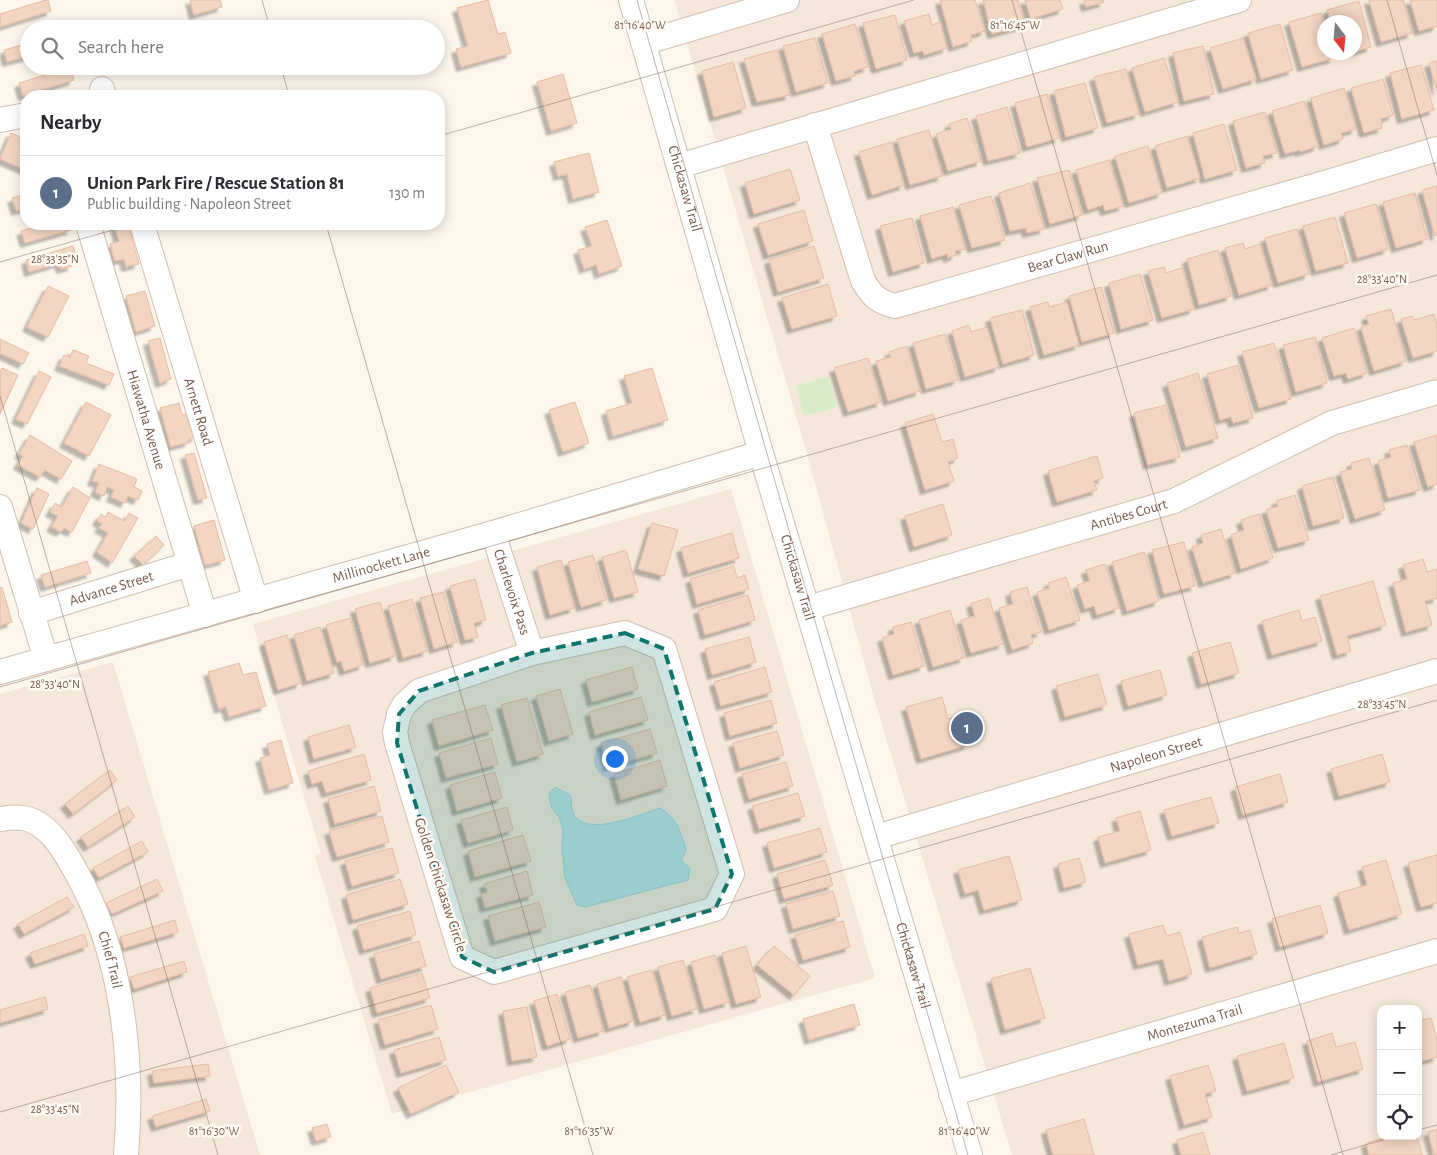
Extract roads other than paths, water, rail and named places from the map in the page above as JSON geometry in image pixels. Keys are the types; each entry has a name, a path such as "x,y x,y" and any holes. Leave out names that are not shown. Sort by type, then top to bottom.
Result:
{"street":[{"name":"Chickasaw Trail","path":"631,0 761,453 970,1155"},
{"path":"643,43 787,0"},
{"path":"679,166 1239,0"},
{"name":"Bear Claw Run","path":"814,125 863,281 873,296 883,303 895,306 1437,149"},
{"name":"Hiawatha Avenue","path":"90,230 205,615"},
{"name":"Arnett Road","path":"144,230 256,601"},
{"name":"Antibes Court","path":"808,608 1174,501 1332,423 1437,392"},
{"name":"Millinockett Lane","path":"0,672 493,533 761,453"},
{"path":"0,507 46,659"},
{"name":"Charlevoix Pass","path":"493,533 532,653"},
{"name":"Advance Street","path":"32,613 189,564"},
{"name":"Golden Chickasaw Circle","path":"625,633 664,649 732,874 715,909 494,972 462,957 397,743 396,722 404,705 419,692 532,653 625,633"},
{"name":"Napoleon Street","path":"876,837 1437,671"},
{"name":"Chief Trail","path":"0,819 23,818 43,828 53,837 62,848 81,881 101,926 117,988 124,1027 129,1115 126,1155"},
{"name":"Montezuma Trail","path":"952,1094 1437,951"}],"water":[{"path":"555,787 570,795 572,810 578,819 587,824 612,823 660,808 666,812 678,826 682,837 686,850 681,860 690,869 688,880 585,907 577,905 565,878 562,848 563,829 559,817 551,807 549,794"}],"place":[{"name":"Union Park Fire / Rescue Station 81","path":"967,728"}]}
